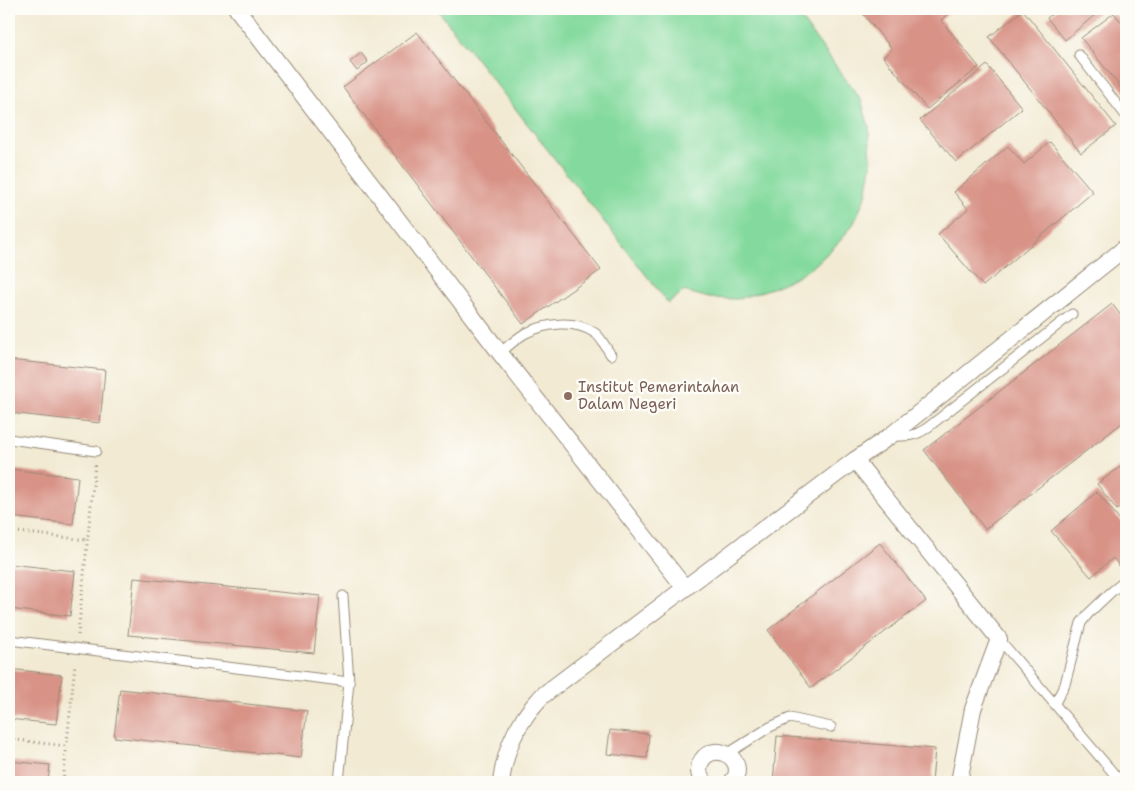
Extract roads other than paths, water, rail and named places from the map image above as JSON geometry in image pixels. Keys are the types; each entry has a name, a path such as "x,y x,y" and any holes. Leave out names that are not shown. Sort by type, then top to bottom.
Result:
{"street":[{"path":"237,9 500,353 685,588"},
{"path":"501,782 503,766 512,739 524,718 542,696 855,460 890,436 1126,247"},
{"path":"855,460 999,639 973,710 959,782"},
{"path":"704,782 700,777 699,768 702,759 709,753 718,751 727,754 733,759 737,767 736,776 732,782"}],"lane":[{"path":"1079,55 1126,116"},
{"path":"890,436 919,434 928,428 1072,314"},
{"path":"500,353 524,334 546,326 565,323 577,325 597,333 611,355"},
{"path":"9,439 96,451"},
{"path":"1055,703 1065,684 1081,623 1102,600 1126,580"},
{"path":"339,782 350,682 343,596"},
{"path":"999,639 1121,782"},
{"path":"9,640 350,682"},
{"path":"727,754 770,727 790,718 831,727"}],"place":[{"name":"Institut Pemerintahan Dalam Negeri","path":"568,396"}]}
